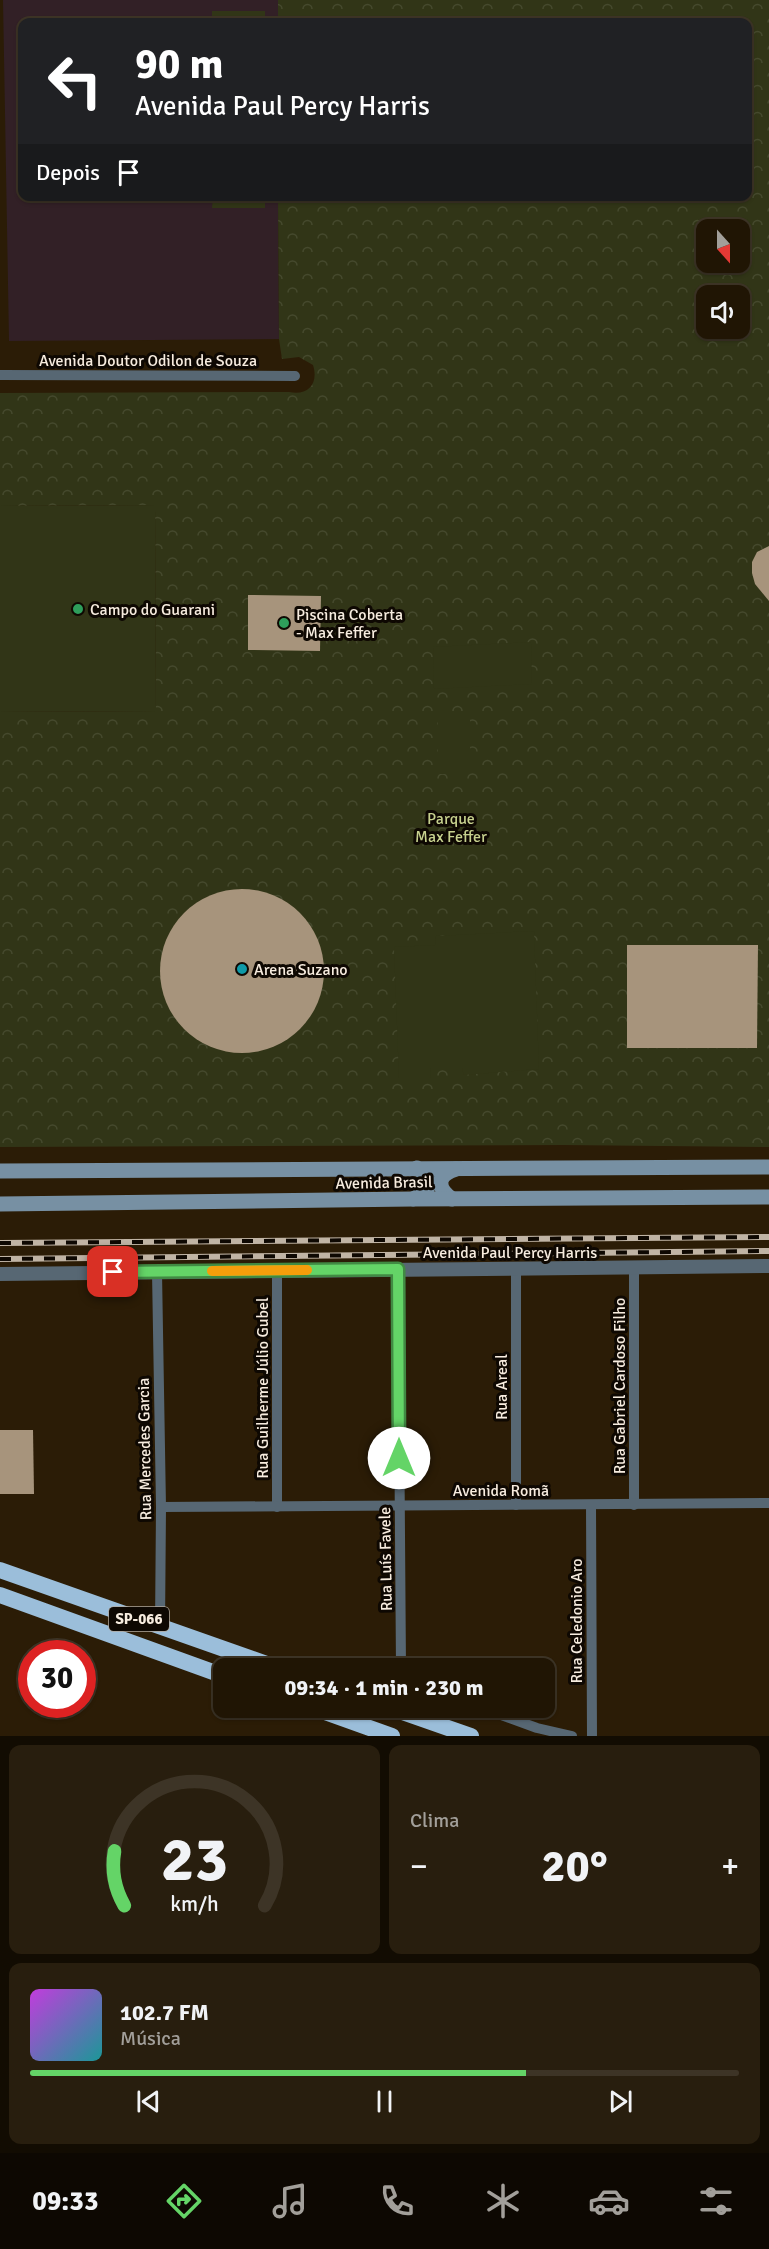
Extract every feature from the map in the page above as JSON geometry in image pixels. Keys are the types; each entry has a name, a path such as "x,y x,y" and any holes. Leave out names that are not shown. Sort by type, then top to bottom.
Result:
{"highway":[{"name":"SP-066","path":"0,1570 249,1658"},
{"name":"SP-066","path":"0,1595 213,1672"},
{"path":"342,1718 392,1736"},
{"path":"423,1718 471,1736"}],"main road":[{"name":"Avenida Brasil","path":"0,1172 769,1167"},
{"path":"413,1199 425,1193 430,1183 417,1168"},
{"path":"452,1199 442,1191 441,1180 449,1172 459,1168"},
{"name":"Avenida Brasil","path":"0,1204 769,1197"}],"street":[{"name":"Avenida Doutor Odilon de Souza","path":"0,375 295,376"},
{"name":"Avenida Paul Percy Harris","path":"0,1274 769,1266"},
{"name":"Rua Gabriel Cardoso Filho","path":"634,1268 634,1505"},
{"name":"Rua Luís Favele","path":"398,1269 401,1658"},
{"name":"Rua Areal","path":"516,1269 516,1505"},
{"name":"Rua Guilherme Júlio Gubel","path":"277,1270 277,1507"},
{"name":"Rua Mercedes Garcia","path":"157,1272 160,1627"},
{"name":"Avenida Romã","path":"160,1508 769,1503"},
{"name":"Rua Celedonio Aro","path":"591,1505 592,1736"},
{"path":"509,1718 537,1728 572,1736"}],"shaded area":[{"path":"3,0 278,0 278,18 18,18 18,201 278,201 279,339 9,341"}],"green space":[{"name":"Parque Max Feffer","path":"278,0 769,0 769,1147 563,1145 0,1147 0,712 156,711 155,505 0,506 0,393 296,393 307,390 313,383 313,365 299,357 282,359 279,339 278,201 752,201 752,18 278,18"},
{"path":"212,11 265,11 265,18 212,18"},
{"path":"213,201 265,201 265,208 212,208"},
{"name":"Campo do Guarani","path":"155,505 156,711 0,712 0,506"},
{"path":"531,642 532,684 434,689 433,647"},
{"path":"438,717 470,717 470,774 438,774"},
{"path":"534,931 539,1069 464,1075 462,1068 430,1068 431,1078 399,1078 394,947 435,945 436,936"}],"building":[{"path":"769,546 769,601 755,584 752,562 757,552"},
{"name":"Piscina Coberta - Max Feffer","path":"248,595 321,596 320,651 248,650"},
{"name":"Arena Suzano","path":"242,889 273,895 300,913 318,940 324,971 318,1002 300,1029 273,1047 242,1053 211,1047 184,1029 166,1002 160,971 166,940 184,913 211,895"},
{"path":"627,945 758,945 757,1048 627,1048"},
{"path":"0,1430 33,1430 34,1494 0,1494"}],"railway":[{"path":"0,1243 769,1237"},
{"path":"0,1259 769,1251"}],"slow traffic":[{"path":"212,1271 307,1270"}],"place":[{"name":"Campo do Guarani","path":"78,609"},
{"name":"Piscina Coberta - Max Feffer","path":"284,623"},
{"name":"Arena Suzano","path":"242,969"}],"route":[{"path":"113,1272 398,1269 399,1458"}]}
